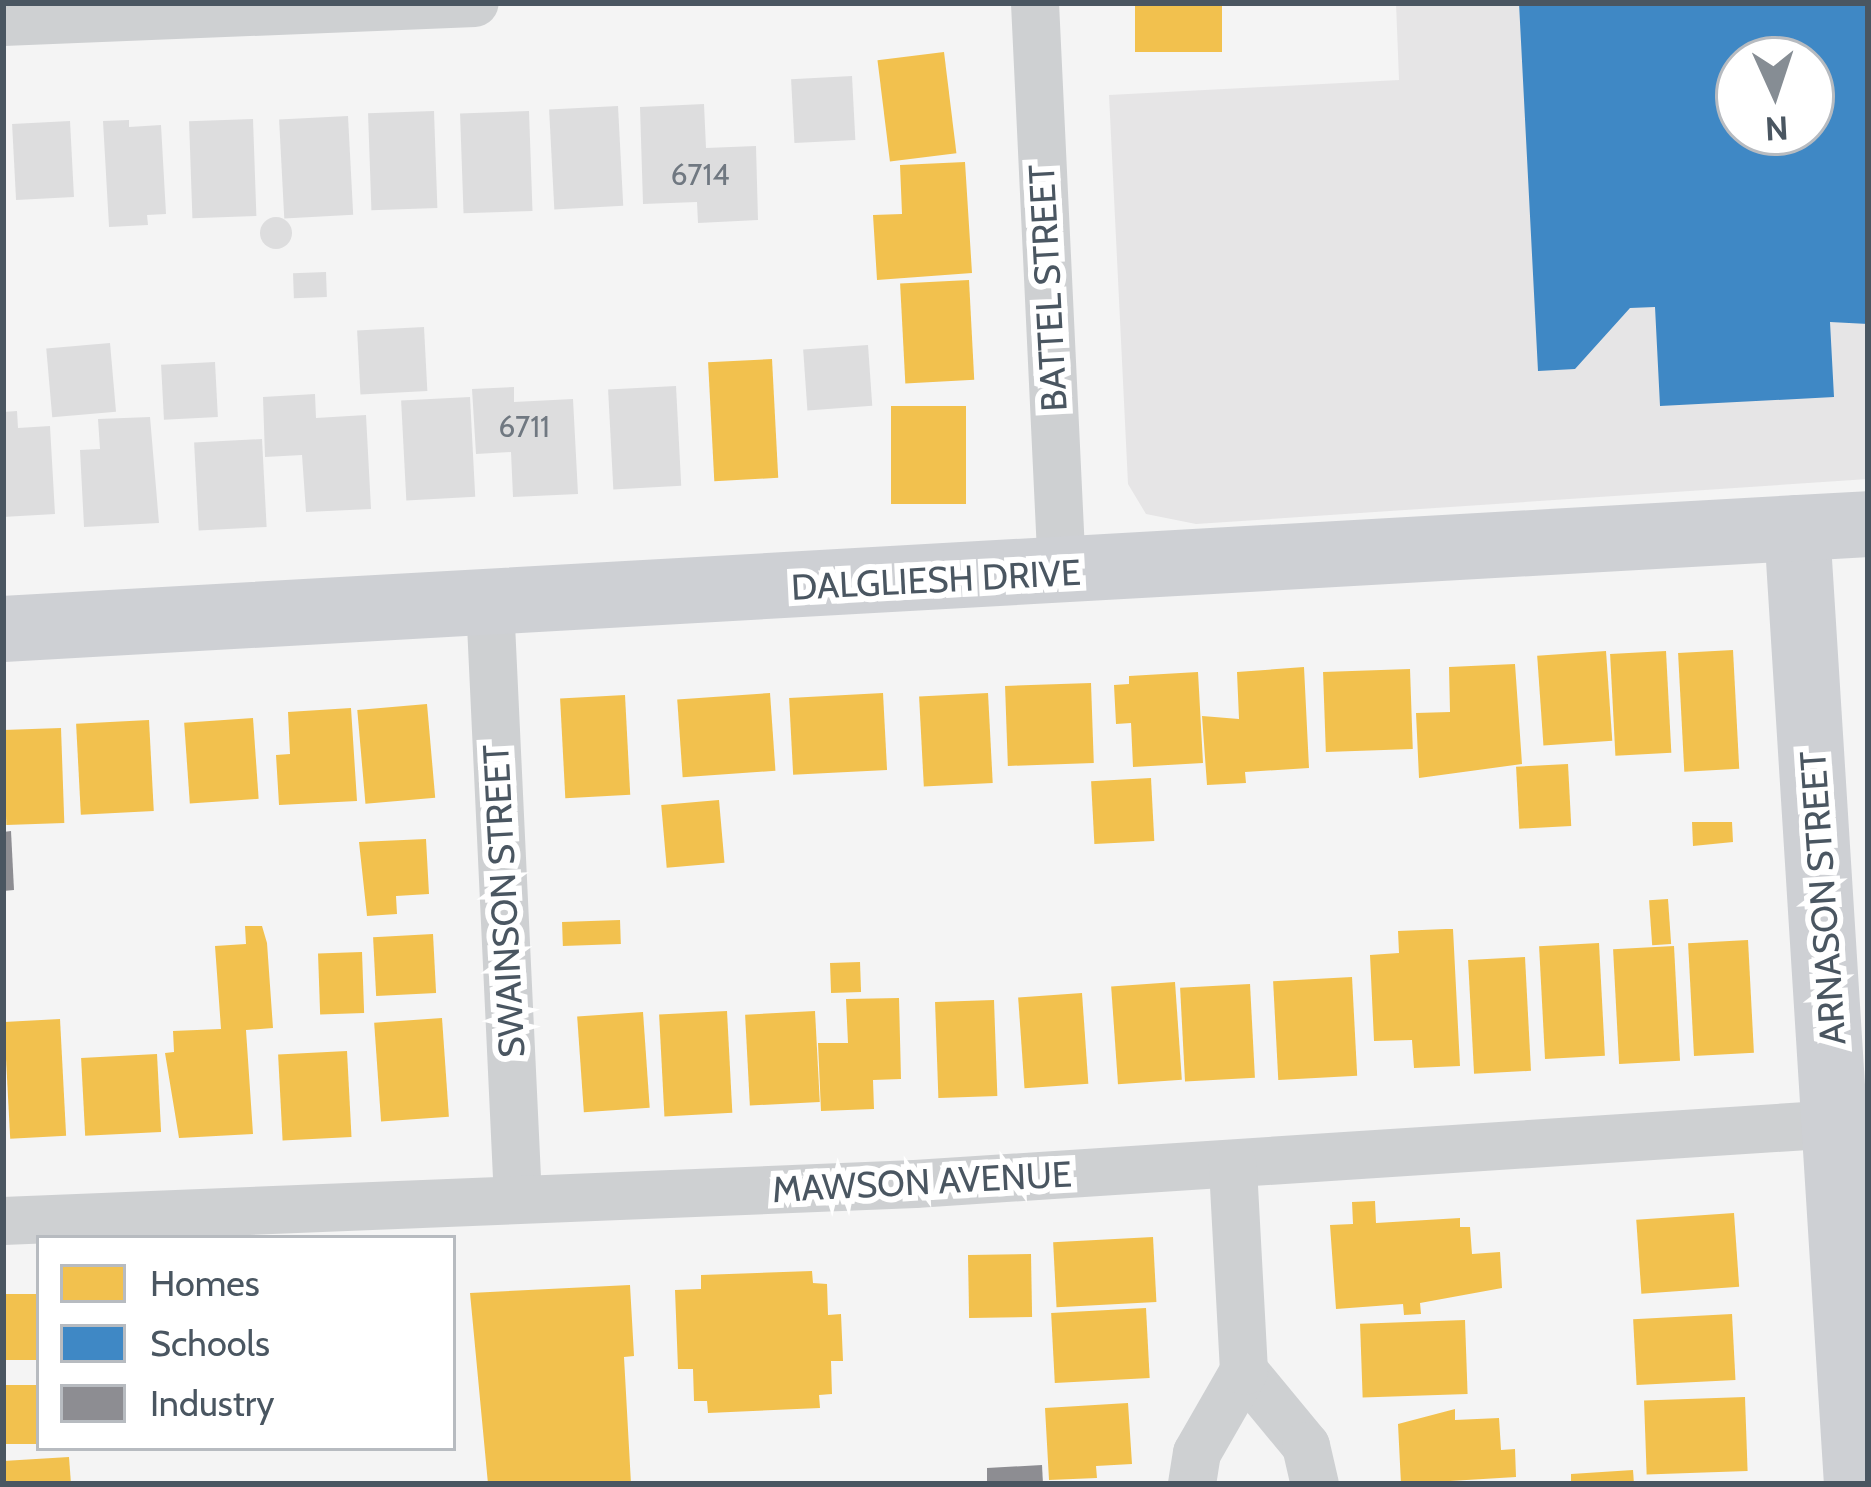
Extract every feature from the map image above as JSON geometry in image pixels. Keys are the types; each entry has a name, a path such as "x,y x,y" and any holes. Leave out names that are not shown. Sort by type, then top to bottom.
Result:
{"street":[{"path":"3,22 476,3"},
{"name":"BATTEL STREET","path":"1035,3 1062,573"},
{"name":"DALGLIESH DRIVE","path":"3,629 1062,573 1868,524"},
{"name":"ARNASON STREET","path":"1796,528 1854,1122 1857,1484"},
{"name":"SWAINSON STREET","path":"490,603 518,1198"},
{"name":"MAWSON AVENUE","path":"3,1222 1233,1165 1854,1122"},
{"path":"1192,1484 1197,1453 1244,1371 1233,1165"},
{"path":"1244,1371 1306,1447 1316,1484"}],"shaded area":[{"path":"1396,3 1868,3 1868,479 1196,524 1146,514 1128,484 1109,95 1399,80"}],"building: Homes":[{"path":"1135,3 1222,3 1222,52 1135,52"},
{"path":"944,52 956,153 890,161 877,60"},
{"path":"965,162 972,273 877,280 873,215 902,214 900,165"},
{"path":"969,280 974,380 905,383 900,284"},
{"path":"772,359 778,478 714,481 708,362"},
{"path":"891,406 966,406 966,504 891,504"},
{"path":"1733,650 1739,769 1684,772 1678,653"},
{"path":"1606,651 1612,741 1543,746 1537,656"},
{"path":"1666,651 1671,753 1615,756 1610,654"},
{"path":"1515,664 1522,764 1419,778 1416,713 1450,712 1449,667"},
{"path":"1304,667 1309,768 1245,772 1246,783 1207,785 1202,716 1239,719 1237,672"},
{"path":"1410,669 1413,749 1326,752 1323,672"},
{"path":"1198,672 1203,763 1133,767 1131,723 1116,724 1114,685 1129,684 1129,676"},
{"path":"1091,683 1094,763 1008,766 1005,686"},
{"path":"770,693 775,771 683,777 677,699"},
{"path":"883,693 887,770 793,775 789,698"},
{"path":"988,693 993,783 924,786 919,697"},
{"path":"625,695 630,795 565,798 560,698"},
{"path":"427,704 435,798 365,804 357,710"},
{"path":"351,708 357,801 279,805 276,755 290,754 288,712"},
{"path":"253,718 259,799 190,804 184,723"},
{"path":"149,720 154,811 81,815 76,724"},
{"path":"61,728 64,823 6,825 3,730"},
{"path":"1568,764 1571,826 1519,829 1516,767"},
{"path":"1151,778 1154,841 1094,844 1091,781"},
{"path":"719,800 724,863 667,868 661,805"},
{"path":"1692,822 1732,822 1733,842 1693,846"},
{"path":"426,839 429,894 396,896 397,914 367,916 359,842"},
{"path":"1668,899 1671,944 1652,945 1649,900"},
{"path":"620,920 621,944 563,946 562,922"},
{"path":"245,926 262,926 267,943 273,1028 246,1030 253,1134 179,1138 165,1053 174,1052 173,1031 221,1029 215,946 246,944"},
{"path":"1453,929 1460,1066 1414,1068 1412,1040 1374,1041 1370,955 1399,953 1398,931"},
{"path":"433,934 436,993 376,996 373,937"},
{"path":"1748,940 1754,1053 1694,1056 1688,943"},
{"path":"1599,943 1605,1056 1545,1059 1539,946"},
{"path":"1674,946 1680,1061 1619,1064 1613,949"},
{"path":"362,952 364,1013 320,1014 318,954"},
{"path":"1525,957 1531,1071 1474,1074 1468,960"},
{"path":"860,962 861,992 831,993 830,963"},
{"path":"1352,977 1357,1076 1278,1080 1273,981"},
{"path":"1175,982 1182,1080 1118,1084 1111,986"},
{"path":"1250,984 1255,1078 1185,1082 1180,988"},
{"path":"1082,993 1088,1084 1025,1088 1018,997"},
{"path":"899,998 901,1079 873,1080 874,1109 821,1111 818,1043 848,1043 846,999"},
{"path":"994,1000 997,1096 938,1098 935,1002"},
{"path":"727,1011 732,1113 664,1116 659,1015"},
{"path":"815,1011 820,1102 750,1106 745,1015"},
{"path":"643,1012 650,1108 584,1112 577,1017"},
{"path":"442,1018 449,1117 381,1122 374,1023"},
{"path":"60,1019 66,1136 10,1139 4,1022"},
{"path":"347,1051 352,1137 283,1140 278,1055"},
{"path":"157,1054 161,1132 85,1136 81,1058"},
{"path":"1375,1201 1376,1223 1460,1218 1460,1227 1470,1227 1472,1254 1500,1252 1502,1288 1420,1303 1421,1314 1404,1315 1403,1304 1336,1309 1330,1225 1353,1224 1352,1202"},
{"path":"1734,1213 1739,1287 1641,1294 1636,1220"},
{"path":"1153,1237 1156,1302 1057,1307 1053,1242"},
{"path":"1031,1254 1032,1317 969,1318 968,1255"},
{"path":"812,1271 813,1283 827,1284 828,1315 841,1314 843,1361 831,1361 832,1394 819,1395 820,1408 708,1413 707,1401 694,1401 693,1369 678,1369 675,1290 701,1289 701,1275"},
{"path":"630,1285 634,1356 624,1357 631,1484 488,1484 470,1293"},
{"path":"3,1294 36,1294 36,1360 3,1360"},
{"path":"1146,1308 1150,1378 1055,1383 1051,1313"},
{"path":"1732,1314 1735,1380 1637,1385 1633,1319"},
{"path":"1465,1320 1468,1394 1363,1398 1360,1324"},
{"path":"3,1385 36,1385 36,1444 3,1444"},
{"path":"1745,1397 1748,1471 1647,1474 1644,1401"},
{"path":"1128,1403 1132,1464 1096,1466 1097,1478 1049,1480 1045,1408"},
{"path":"1455,1409 1455,1420 1499,1418 1501,1450 1515,1449 1516,1477 1401,1484 1398,1424"},
{"path":"69,1457 71,1484 3,1484 3,1461"},
{"path":"1633,1470 1634,1484 1571,1484 1571,1474"}],"building: Schools":[{"path":"1519,3 1868,3 1868,324 1830,322 1834,397 1660,406 1655,307 1630,308 1575,369 1538,371"}],"building: Industry":[{"path":"11,831 14,890 3,891 3,832"},
{"path":"1042,1465 1043,1484 987,1484 987,1468"}],"building: Other":[{"path":"852,76 855,140 794,143 791,79"},
{"path":"704,104 706,148 756,146 758,220 698,223 697,202 643,204 640,107"},
{"path":"618,106 623,206 554,209 549,110"},
{"path":"434,111 437,208 371,210 368,113"},
{"path":"529,111 532,211 464,213 460,113"},
{"path":"348,116 353,215 284,218 279,120"},
{"path":"253,119 256,216 192,218 189,121"},
{"path":"129,120 129,127 161,125 166,214 147,215 148,225 109,227 103,121"},
{"path":"70,121 74,197 16,200 12,124"},
{"path":"276,217 287,222 292,233 287,244 276,249 265,244 260,233 265,222"},
{"path":"326,272 327,297 294,298 293,273"},
{"path":"424,327 427,391 360,394 357,331"},
{"path":"110,343 116,412 52,417 46,349"},
{"path":"868,345 872,406 807,410 803,350"},
{"path":"215,362 218,417 164,420 161,365"},
{"path":"676,386 681,486 613,489 608,390"},
{"path":"514,387 514,402 573,399 578,494 513,497 511,452 476,454 472,389"},
{"path":"315,394 316,418 366,415 371,509 306,512 302,455 265,457 263,397"},
{"path":"470,397 475,497 406,500 401,401"},
{"path":"17,411 18,428 50,426 55,514 3,517 3,412"},
{"path":"150,417 159,523 84,527 80,450 100,449 98,419"},
{"path":"262,439 267,527 199,530 194,443"}]}
